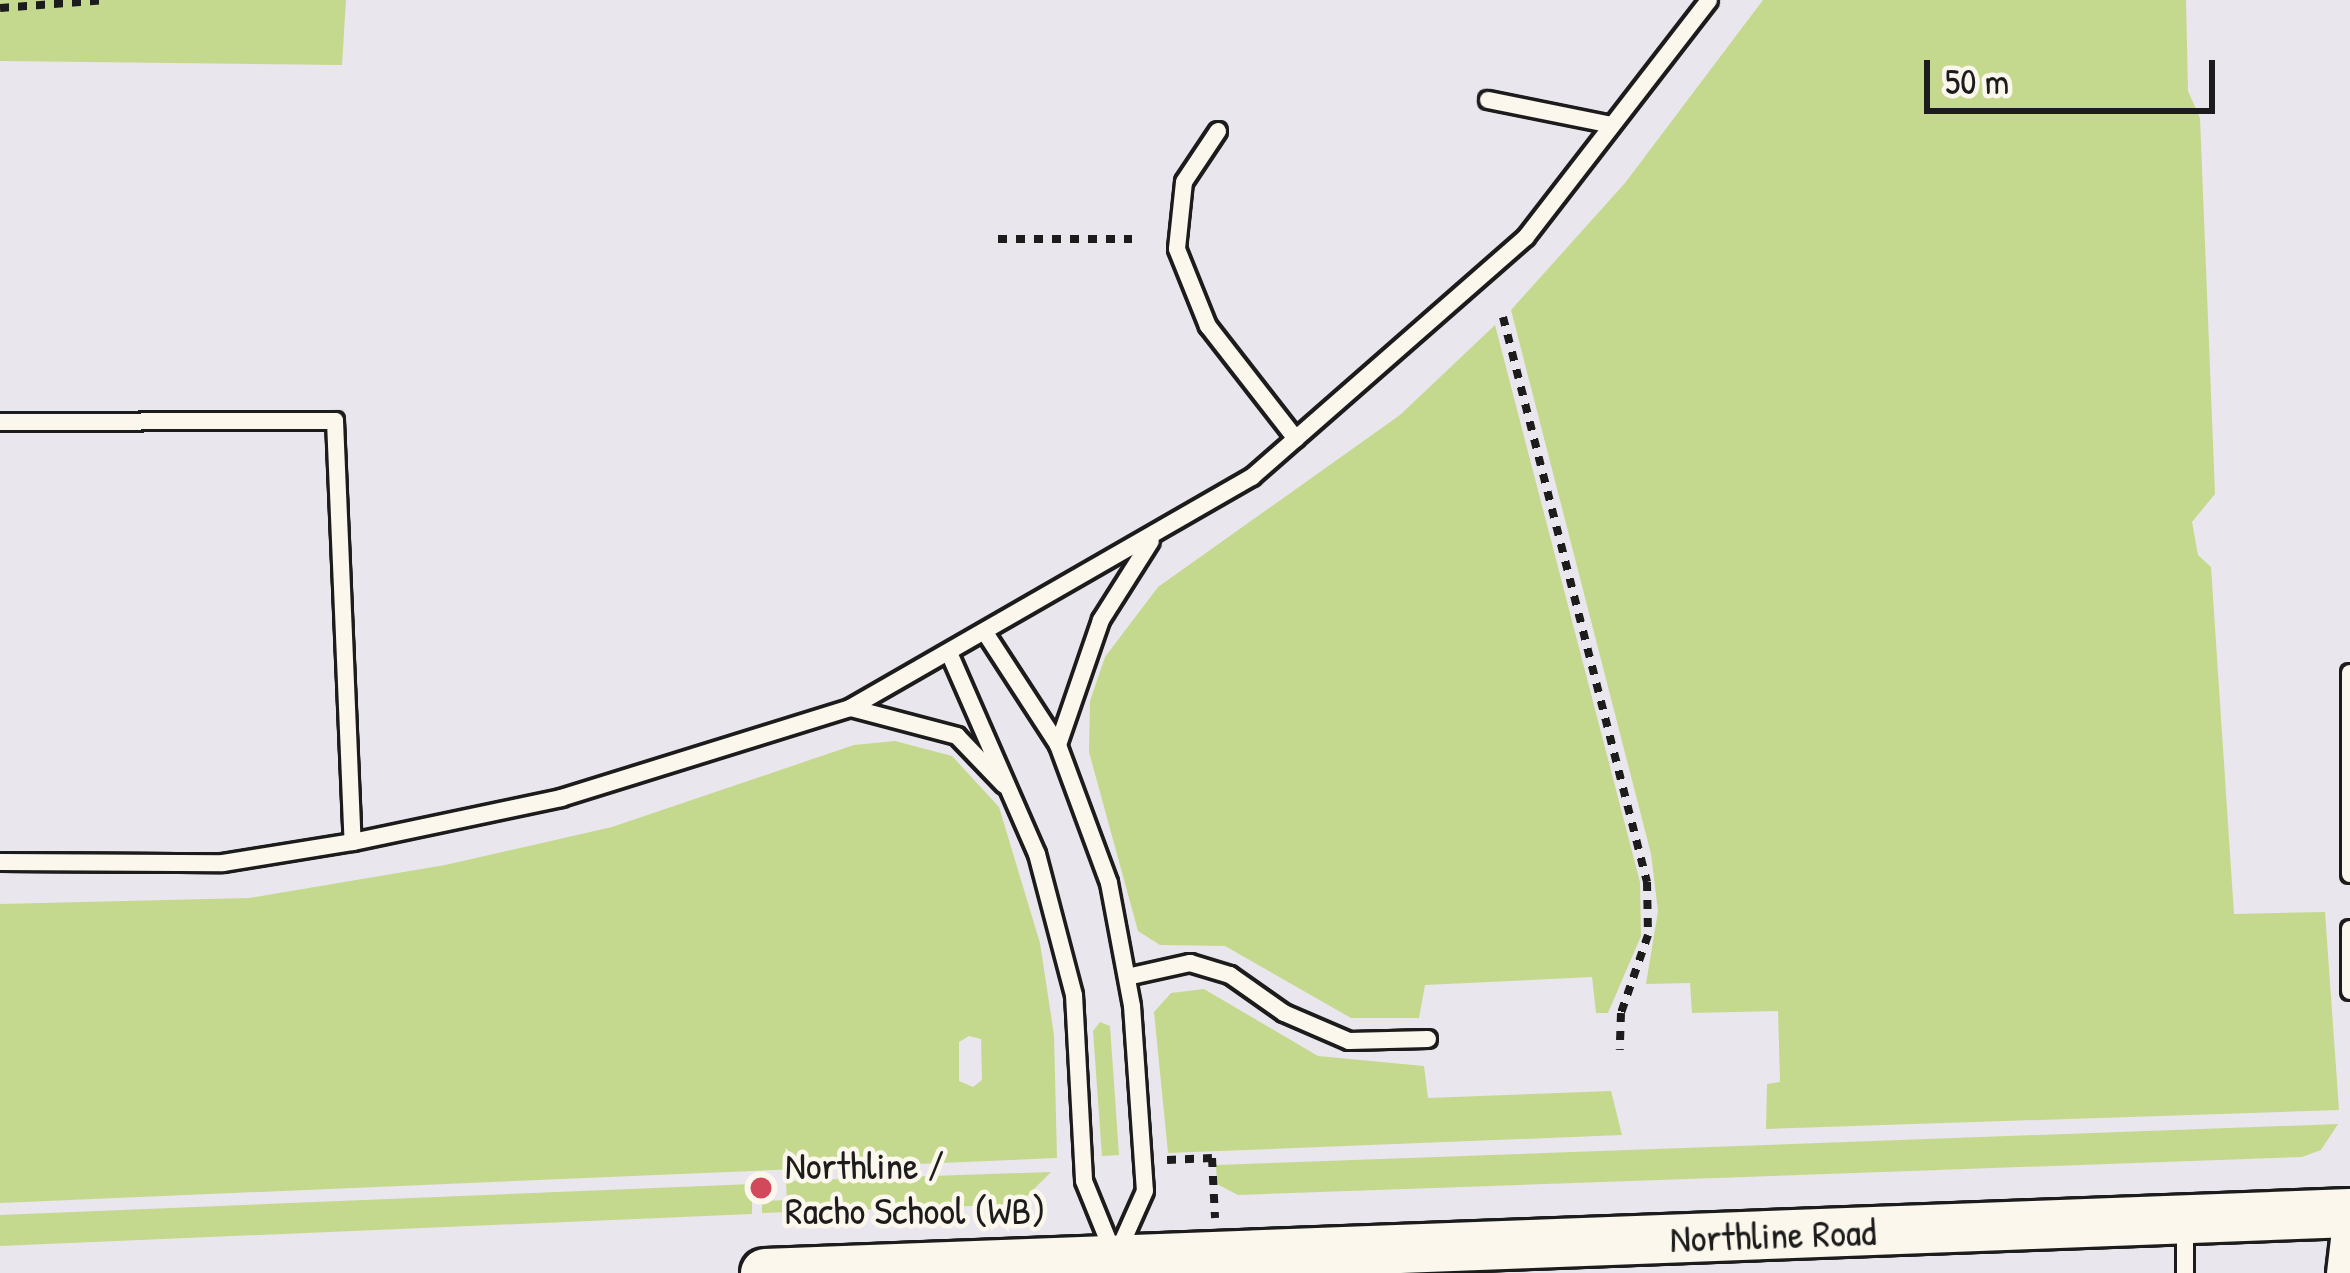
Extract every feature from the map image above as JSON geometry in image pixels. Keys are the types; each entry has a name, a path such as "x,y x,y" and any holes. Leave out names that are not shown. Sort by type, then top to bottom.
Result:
{"main road":[{"name":"Northline Road","path":"765,1273 1115,1266 1216,1255 2350,1213"}],"street":[{"path":"2343,1273 2350,1213"}],"lane":[{"path":"0,862 223,863 353,842 561,798 850,708 950,655 1252,477 1526,236 1709,0"},
{"path":"1488,100 1612,125"},
{"path":"1218,130 1184,182 1177,249 1208,326 1296,439"},
{"path":"0,422 335,421 353,842"},
{"path":"1058,745 1101,620 1154,535"},
{"path":"986,634 1058,745 1109,883 1127,977 1145,1191 1115,1266"},
{"path":"950,655 1037,854 1074,995 1084,1180 1115,1266"},
{"path":"2350,673 2350,874"},
{"path":"850,708 957,736 1012,793"},
{"path":"2350,929 2350,991"},
{"path":"1127,977 1190,963 1230,975 1284,1013 1349,1041 1428,1039"},
{"path":"2185,1218 2186,1273"}],"path":[{"path":"0,8 107,0"},
{"path":"998,239 1132,239"},
{"path":"1502,317 1648,882 1648,934 1621,1013 1620,1050"},
{"path":"1143,1161 1212,1158 1216,1255"}],"green space":[{"path":"0,0 346,0 342,65 0,61"},
{"path":"1763,0 2186,0 2188,91 2200,118 2215,494 2192,522 2198,555 2211,567 2234,914 2325,912 2339,1110 1766,1129 1767,1084 1780,1082 1778,1011 1692,1013 1690,983 1646,984 1658,911 1651,854 1511,310 1625,183"},
{"path":"1495,325 1640,882 1641,936 1608,1013 1596,1013 1592,977 1425,985 1419,1018 1351,1018 1225,946 1160,945 1138,931 1089,752 1090,701 1105,657 1158,587 1400,415"},
{"path":"895,741 952,756 999,807 1040,943 1054,1035 1057,1158 0,1203 0,904 249,898 445,865 612,827 854,745","holes":["969,1036 981,1039 982,1080 973,1087 959,1081 959,1042"]},
{"path":"1204,989 1318,1056 1424,1066 1428,1098 1611,1091 1622,1135 1168,1153 1154,1012 1171,993"},
{"path":"1100,1022 1110,1026 1119,1155 1102,1156 1093,1031"},
{"path":"2338,1124 2321,1150 2302,1157 1238,1195 1217,1184 1216,1165"},
{"path":"1051,1172 1026,1197 1001,1205 762,1213 762,1201 787,1200 786,1181"},
{"path":"752,1184 752,1214 0,1246 0,1215"}],"place":[{"name":"Northline / Racho School (WB)","path":"761,1188"}]}
